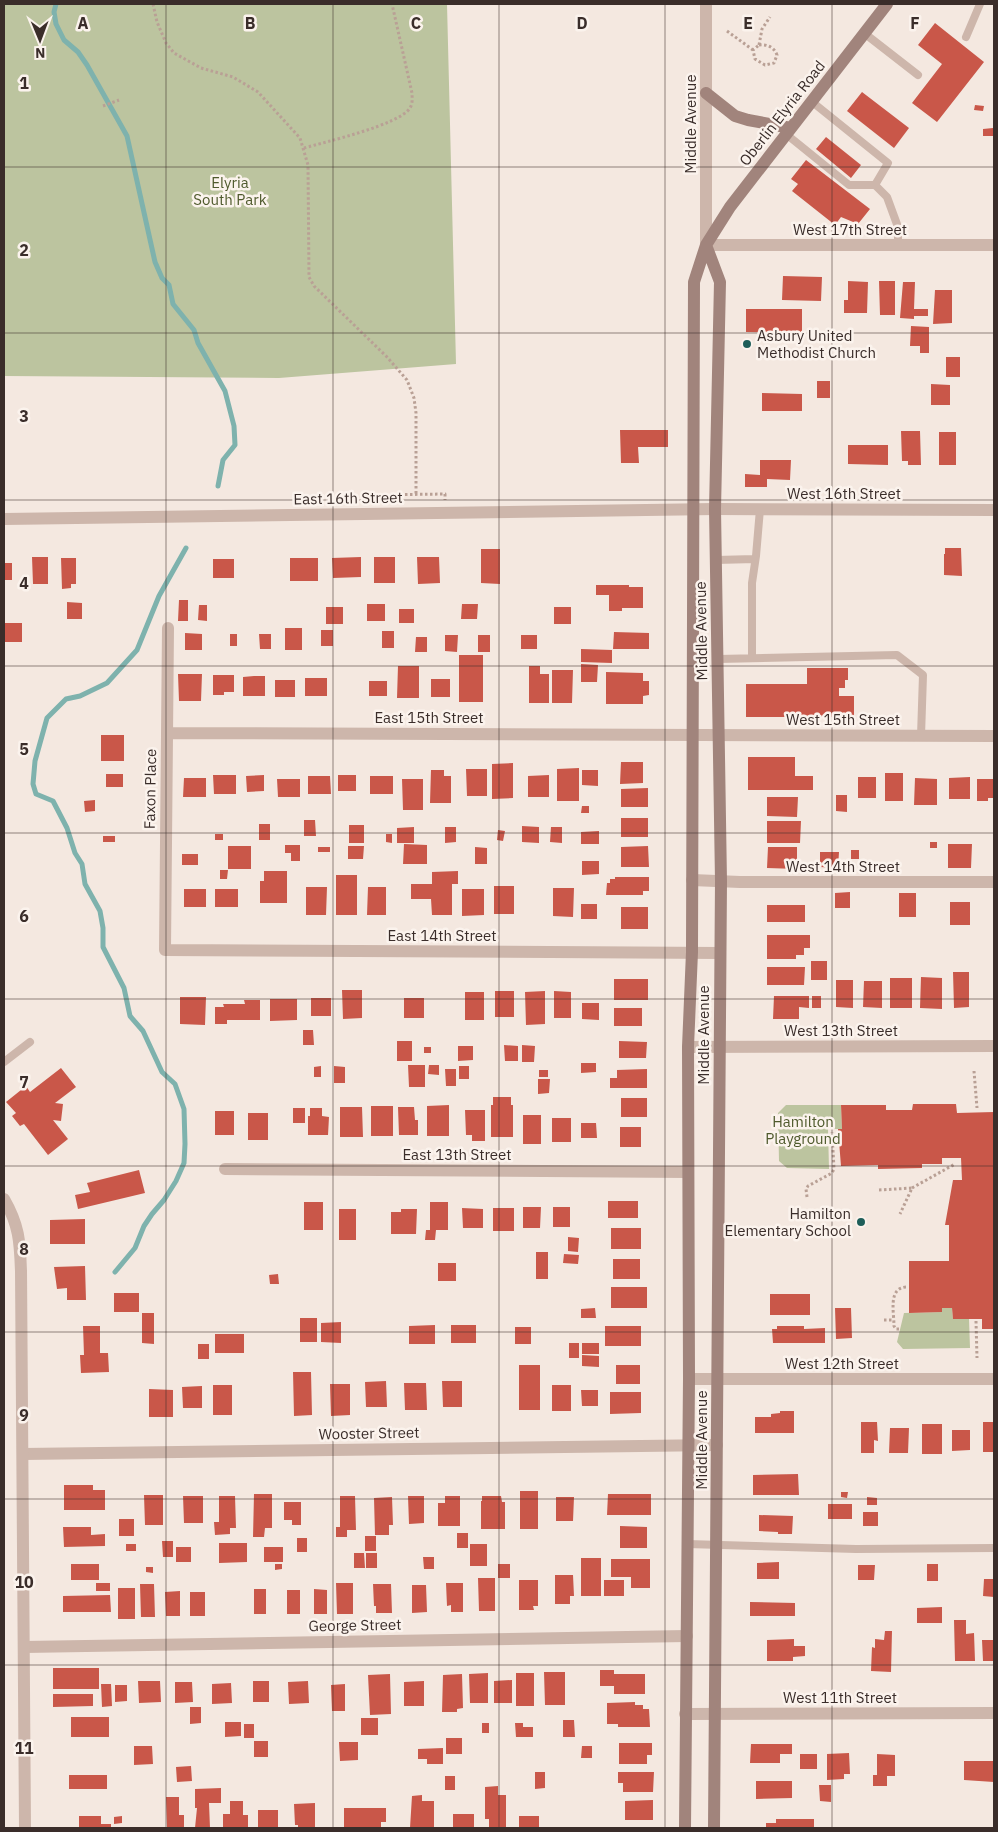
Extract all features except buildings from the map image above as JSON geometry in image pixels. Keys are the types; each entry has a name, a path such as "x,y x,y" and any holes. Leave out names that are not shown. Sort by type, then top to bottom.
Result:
{"main road":[{"name":"Oberlin Elyria Road","path":"706,245 730,207 887,4"},
{"path":"706,93 735,116 788,131"},
{"name":"Middle Avenue","path":"685,1828 690,1379 688,1047 692,952 694,282 706,245"},
{"name":"Middle Avenue","path":"706,245 720,282 715,508 721,881 714,1828"}],"street":[{"name":"Middle Avenue","path":"706,4 706,245"},
{"name":"West 17th Street","path":"706,245 994,245"},
{"name":"West 16th Street","path":"693,508 994,510"},
{"name":"East 16th Street","path":"4,519 693,508"},
{"name":"Faxon Place","path":"165,950 168,628"},
{"name":"East 15th Street","path":"166,733 692,735"},
{"name":"West 15th Street","path":"692,735 994,736"},
{"name":"West 14th Street","path":"692,880 994,882"},
{"name":"East 14th Street","path":"165,950 720,953"},
{"name":"West 13th Street","path":"688,1047 994,1046"},
{"name":"East 13th Street","path":"225,1169 688,1172"},
{"path":"4,1199 14,1217 20,1241 25,1828"},
{"name":"West 12th Street","path":"690,1379 994,1379"},
{"name":"Wooster Street","path":"22,1454 717,1445"},
{"name":"George Street","path":"24,1647 687,1636"},
{"name":"West 11th Street","path":"685,1714 994,1713"}],"lane":[{"path":"966,37 980,4"},
{"path":"864,33 918,75"},
{"path":"811,101 888,163 875,185"},
{"path":"788,131 849,185 875,185 887,197 898,228 898,245"},
{"path":"752,658 752,583 760,509"},
{"path":"716,560 756,559"},
{"path":"718,659 897,656 923,674 922,736"},
{"path":"4,1062 30,1042"},
{"path":"687,1544 856,1549 994,1548"}],"path":[{"path":"153,4 157,22 166,43 174,53 201,68 233,77 258,92 300,138 308,164 309,277 314,286 387,357 407,380 414,398 416,412 416,494"},
{"path":"304,148 394,121 409,109 413,100 412,93 392,4"},
{"path":"753,50 759,45 762,29 770,17"},
{"path":"727,31 753,50 755,59 761,64 769,65 776,60 777,55 772,48 759,45"},
{"path":"102,106 119,100"},
{"path":"974,1071 977,1108"},
{"path":"807,1197 806,1189 808,1186 834,1169 832,1132"},
{"path":"879,1190 912,1188 955,1164"},
{"path":"900,1214 912,1188"},
{"path":"899,1329 896,1329 894,1326 894,1295 896,1290 906,1287"},
{"path":"884,1320 894,1320"},
{"path":"976,1321 977,1358"}],"green space":[{"name":"Elyria South Park","path":"4,4 447,4 456,364 279,378 4,376"},
{"name":"Hamilton Playground","path":"786,1105 841,1105 842,1129 828,1129 829,1169 787,1168 779,1161 778,1113"},
{"path":"942,1308 952,1308 953,1319 969,1319 970,1348 903,1349 897,1342 904,1313 942,1312"}],"waterway":[{"path":"56,4 54,12 56,24 64,40 78,52 87,65 127,136 155,262 162,278 169,285 173,304 194,330 198,343 225,391 234,426 235,445 223,460 218,486"},
{"path":"115,1272 135,1248 144,1226 164,1200 176,1181 184,1163 184,1109 175,1084 162,1072 143,1031 130,1016 124,988 103,947 103,928 100,911 85,884 82,864 75,853 67,828 53,801 36,794 33,784 35,761 47,718 66,699 80,696 107,683 137,650 159,596 186,548"}],"place":[{"name":"Asbury United Methodist Church","path":"747,344"},
{"name":"Hamilton Elementary School","path":"861,1222"}]}
